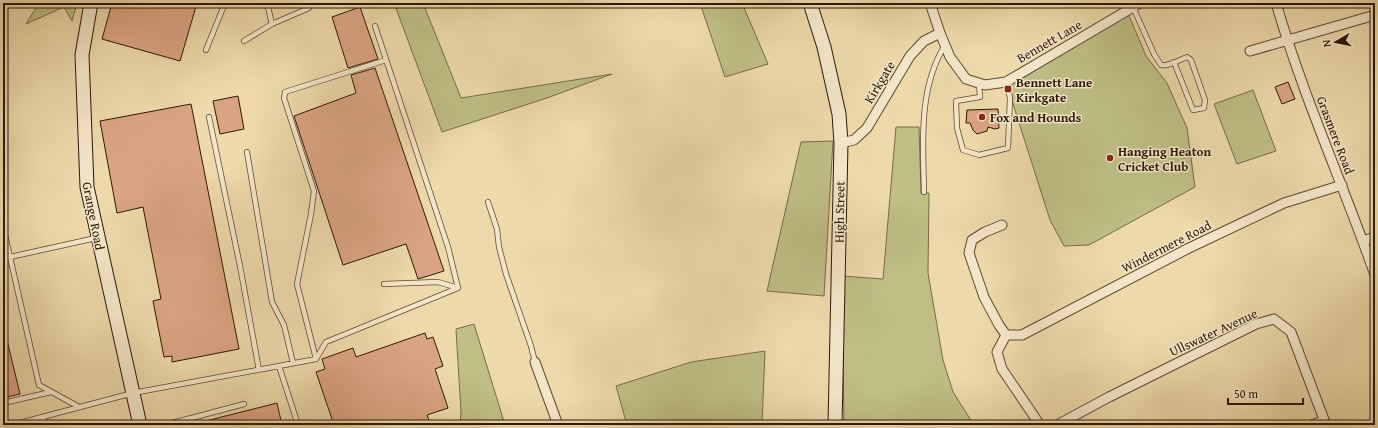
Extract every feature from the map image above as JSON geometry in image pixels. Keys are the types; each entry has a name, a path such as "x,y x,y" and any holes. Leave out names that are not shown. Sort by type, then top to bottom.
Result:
{"main road":[{"name":"Grange Road","path":"91,3 82,55 87,187 140,425"},
{"name":"High Street","path":"810,3 824,47 839,114 841,143 835,425"}],"street":[{"path":"930,3 945,46"},
{"name":"Grasmere Road","path":"1276,3 1298,72 1375,275"},
{"name":"Bennett Lane","path":"945,46 950,57 966,79 985,84 1006,82 1136,5"},
{"path":"1250,51 1375,15"},
{"name":"Kirkgate","path":"841,143 854,140 866,128 910,56 924,41 940,33"},
{"name":"Windermere Road","path":"1006,335 1022,335 1189,248 1284,203 1342,185"},
{"path":"1002,225 984,232 972,240 969,252 984,297 1006,335 997,352 1002,369 1040,425"},
{"path":"1363,241 1375,237"},
{"name":"Ullswater Avenue","path":"1057,425 1109,397 1256,324 1274,319 1291,332 1325,423"},
{"path":"535,362 558,425"},
{"path":"1311,425 1325,423"}],"lane":[{"path":"206,50 225,3"},
{"path":"267,3 272,24"},
{"path":"1136,5 1154,54 1161,65 1165,66 1174,62 1187,57 1191,60 1205,100 1204,108 1193,110 1174,62"},
{"path":"244,41 272,24 309,8"},
{"path":"375,26 448,247 458,288"},
{"path":"924,192 923,120 931,79 937,58 945,46"},
{"path":"316,359 297,284 314,191 284,98 285,92 386,60"},
{"path":"979,83 980,96 956,101 957,128 963,150 980,155 1008,148 1010,98 1006,82"},
{"path":"209,117 240,266 258,370"},
{"path":"247,152 272,302 284,325 293,363"},
{"path":"488,202 497,229 499,247 506,274 531,346 535,362"},
{"path":"3,226 39,385 79,407"},
{"path":"10,258 98,238"},
{"path":"384,284 438,282 458,288"},
{"path":"12,425 133,393 316,359 326,342 458,288"},
{"path":"279,366 298,425"},
{"path":"3,403 51,392"},
{"path":"165,425 244,404"},
{"path":"44,417 46,425"}],"green space":[{"path":"39,3 77,3 72,21 64,7 26,24"},
{"path":"394,3 423,3 461,98 612,74 547,98 442,132"},
{"path":"700,3 742,3 768,64 725,77"},
{"name":"Hanging Heaton Cricket Club","path":"1127,11 1146,56 1167,83 1187,128 1195,187 1089,245 1064,246 1050,220 1006,82"},
{"path":"1253,90 1276,151 1237,164 1214,104"},
{"path":"896,127 919,127 921,193 929,193 928,273 943,360 953,392 974,425 844,425 842,276 883,279"},
{"path":"833,141 824,296 767,291 801,142"},
{"path":"474,324 505,425 460,425 461,412 456,329"},
{"path":"765,351 762,424 797,423 796,425 627,425 616,386 691,362"}],"building":[{"path":"112,3 197,3 180,61 102,39"},
{"path":"360,7 378,59 348,68 332,17"},
{"path":"375,68 444,271 418,279 406,244 343,265 294,116 356,93 351,75"},
{"path":"1288,82 1295,99 1282,104 1275,87"},
{"path":"238,96 244,129 220,134 213,101"},
{"path":"191,104 239,349 172,362 172,356 164,357 153,301 161,299 143,207 117,213 100,121"},
{"name":"Fox and Hounds","path":"998,109 999,128 995,129 988,127 987,131 977,134 973,130 970,123 966,123 967,110"},
{"path":"425,333 427,339 433,337 443,366 435,369 448,408 427,415 431,425 334,425 316,372 325,369 322,359 353,348 356,357"},
{"path":"3,336 6,336 20,394 3,398"},
{"path":"277,403 282,425 202,425 202,422"}],"place":[{"name":"Bennett Lane Kirkgate","path":"1008,89"},
{"name":"Fox and Hounds","path":"982,117"},
{"name":"Hanging Heaton Cricket Club","path":"1110,158"}]}
